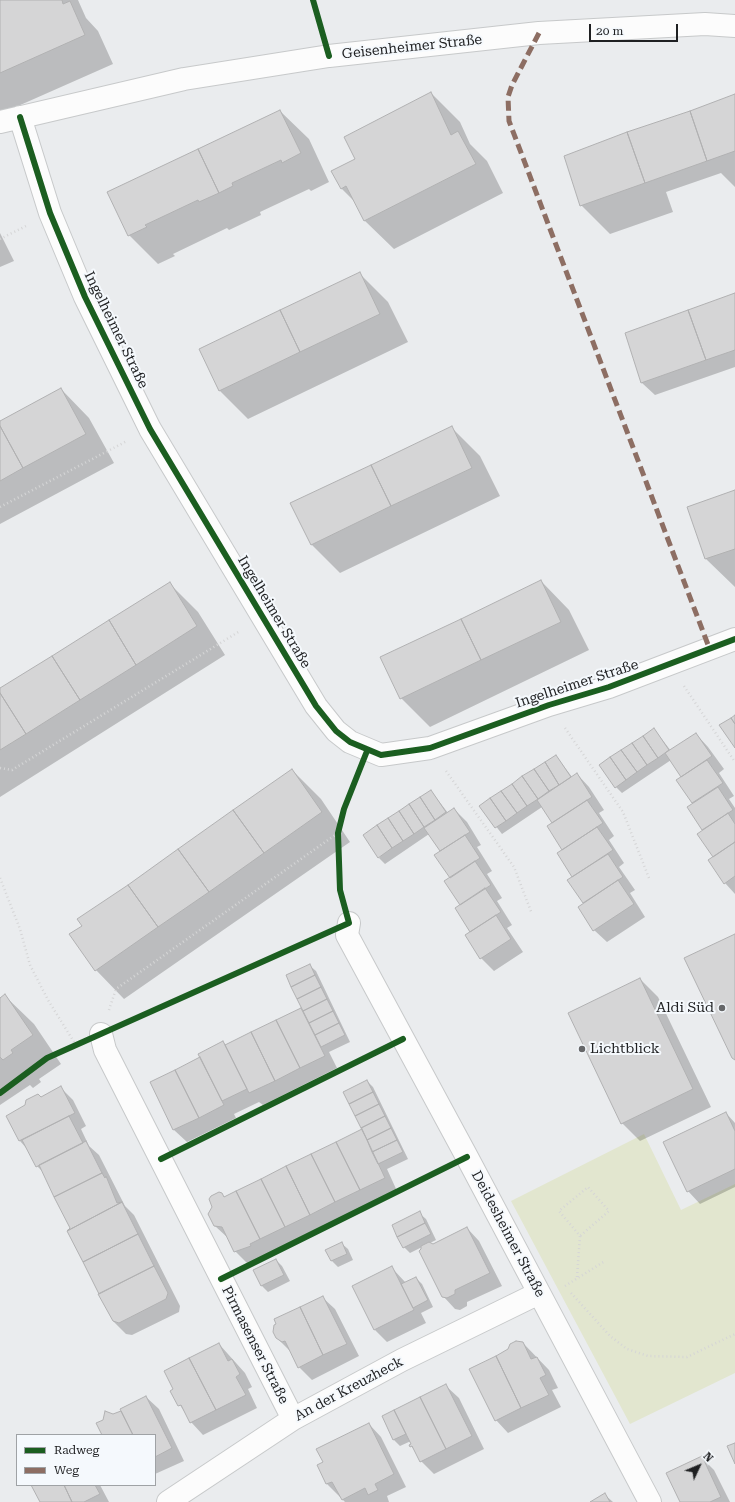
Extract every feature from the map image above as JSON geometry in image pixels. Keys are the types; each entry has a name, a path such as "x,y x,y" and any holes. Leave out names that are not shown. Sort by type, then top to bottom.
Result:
{"street":[{"name":"Geisenheimer Straße","path":"10,119 184,79 329,56 538,33 704,24 735,26"},
{"name":"Ingelheimer Straße","path":"10,119 85,297 150,429 316,706 336,730 350,742 381,755 430,748 549,705 609,687 735,639"},
{"name":"Deidesheimer Straße","path":"349,923 347,935 650,1502"},
{"name":"Pirmasenser Straße","path":"101,1034 106,1050 293,1419"},
{"name":"An der Kreuzheck","path":"168,1502 293,1419 402,1360 539,1293"}],"path":[{"path":"0,507 150,429"},
{"path":"0,768 12,770 263,617"},
{"path":"670,665 735,762"},
{"path":"549,705 623,812 649,878"},
{"path":"430,748 514,867 532,914"},
{"path":"101,1034 116,989 338,833"},
{"path":"0,878 20,929 30,966 48,1000 76,1044"},
{"path":"577,1278 580,1236 559,1211 588,1187 609,1211 580,1236"},
{"path":"539,1293 553,1294 604,1261"},
{"path":"565,1286 610,1336 627,1349 648,1356 687,1357 735,1334"}],"green space":[{"path":"644,1134 681,1210 735,1184 735,1373 630,1424 511,1201"}],"building":[{"path":"0,0 62,0 63,4 70,1 85,35 0,73"},
{"path":"431,92 451,135 458,131 476,164 364,221 346,186 341,189 331,171 355,159 344,137"},
{"path":"735,94 735,151 707,161 690,111"},
{"path":"280,110 301,153 282,163 281,160 232,183 233,186 219,193 198,149"},
{"path":"690,111 707,161 645,183 627,132"},
{"path":"627,132 645,183 580,206 564,156"},
{"path":"198,149 219,193 199,202 198,200 145,225 147,227 128,236 107,192"},
{"path":"360,272 380,314 300,352 280,310"},
{"path":"735,293 735,350 706,360 688,310"},
{"path":"280,310 300,352 219,391 199,349"},
{"path":"688,310 706,360 641,383 625,333"},
{"path":"61,388 86,434 23,468 0,426 0,421"},
{"path":"0,426 23,468 0,481"},
{"path":"452,426 472,468 391,506 371,465"},
{"path":"371,465 391,506 311,545 290,503"},
{"path":"735,490 735,549 705,559 687,507"},
{"path":"541,580 561,622 481,660 461,619"},
{"path":"170,582 197,626 136,665 109,620"},
{"path":"461,619 481,660 400,699 380,657"},
{"path":"109,620 136,665 80,700 52,656"},
{"path":"52,656 80,700 26,734 0,693 0,688"},
{"path":"0,693 26,734 0,750"},
{"path":"735,715 735,724 731,718"},
{"path":"731,718 735,724 735,748 719,725"},
{"path":"654,728 669,750 658,758 643,736"},
{"path":"696,733 712,756 681,777 665,753"},
{"path":"643,736 658,758 647,765 632,743"},
{"path":"632,743 647,765 637,772 621,750"},
{"path":"621,750 637,772 626,780 610,757"},
{"path":"556,755 571,777 559,785 545,762"},
{"path":"610,757 626,780 615,788 599,765"},
{"path":"707,760 723,783 692,803 676,780"},
{"path":"545,762 559,785 549,791 534,769"},
{"path":"292,769 322,812 264,853 233,810"},
{"path":"534,769 549,791 538,799 522,776"},
{"path":"577,773 592,797 552,823 537,800"},
{"path":"522,776 538,799 527,806 512,784"},
{"path":"512,784 527,806 517,813 501,791"},
{"path":"718,787 733,810 702,830 687,807"},
{"path":"431,790 446,812 435,820 420,797"},
{"path":"501,791 517,813 506,821 490,798"},
{"path":"420,797 435,820 424,827 409,804"},
{"path":"490,798 506,821 495,828 479,806"},
{"path":"587,800 603,823 562,850 547,826"},
{"path":"409,804 424,827 414,834 399,811"},
{"path":"454,808 470,832 440,851 424,828"},
{"path":"233,810 264,853 209,892 178,849"},
{"path":"399,811 414,834 403,841 388,818"},
{"path":"728,813 735,824 735,842 713,857 697,834"},
{"path":"388,818 403,841 392,848 377,825"},
{"path":"377,825 392,848 378,858 363,835"},
{"path":"597,827 613,850 572,877 557,853"},
{"path":"465,835 480,858 450,878 434,855"},
{"path":"735,842 735,876 724,884 708,860"},
{"path":"178,849 209,892 158,927 128,885"},
{"path":"608,854 623,877 583,903 567,880"},
{"path":"475,861 491,885 460,905 444,881"},
{"path":"618,880 634,904 593,931 578,907"},
{"path":"128,885 158,927 95,971 69,934 82,926 77,919"},
{"path":"485,888 501,912 470,932 455,908"},
{"path":"496,915 511,939 480,959 465,935"},
{"name":"Aldi Süd","path":"735,934 735,1060 732,1058 684,958"},
{"path":"310,964 315,975 291,987 286,975"},
{"path":"315,975 321,987 297,999 291,987"},
{"path":"640,978 693,1089 621,1124 568,1013"},
{"path":"321,987 327,999 303,1011 297,999"},
{"path":"5,994 33,1035 11,1050 13,1053 3,1060 0,1057 0,998"},
{"path":"327,999 333,1011 309,1023 303,1011"},
{"path":"301,1008 325,1056 300,1068 276,1020"},
{"path":"333,1011 339,1023 315,1035 309,1023"},
{"path":"276,1020 300,1068 275,1081 251,1032"},
{"path":"339,1023 345,1035 321,1047 315,1035"},
{"path":"251,1032 275,1081 249,1093 225,1045"},
{"path":"223,1041 247,1089 222,1101 198,1054"},
{"path":"200,1057 224,1105 199,1118 175,1070"},
{"path":"175,1070 199,1118 173,1130 150,1082"},
{"path":"367,1080 373,1092 349,1104 343,1092"},
{"path":"61,1086 75,1113 19,1141 6,1116 25,1105 26,1100 38,1094 41,1097"},
{"path":"373,1092 379,1104 355,1116 349,1104"},
{"path":"379,1104 385,1116 361,1128 355,1116"},
{"path":"726,1112 735,1131 735,1169 687,1192 663,1142"},
{"path":"69,1116 83,1143 36,1167 22,1140"},
{"path":"385,1116 391,1128 367,1140 361,1128"},
{"path":"391,1128 397,1140 372,1152 367,1140"},
{"path":"362,1129 385,1178 360,1190 336,1142"},
{"path":"397,1140 403,1152 378,1164 372,1152"},
{"path":"86,1141 102,1173 54,1197 39,1165"},
{"path":"336,1142 360,1190 335,1202 311,1154"},
{"path":"311,1154 335,1202 310,1215 286,1166"},
{"path":"286,1166 310,1215 285,1227 261,1179"},
{"path":"102,1173 105,1178 106,1176 117,1203 122,1202 67,1231 70,1228 54,1197"},
{"path":"261,1179 285,1227 260,1239 236,1191"},
{"path":"236,1191 260,1239 250,1244 251,1246 234,1252 222,1227 214,1226 208,1214 212,1207 209,1199 211,1196 219,1192 222,1193 224,1197"},
{"path":"122,1202 138,1234 83,1262 67,1231"},
{"path":"420,1211 425,1223 397,1237 392,1225"},
{"path":"425,1223 431,1234 403,1248 397,1237"},
{"path":"467,1227 490,1273 455,1290 455,1294 447,1298 442,1297 419,1251 421,1246 429,1242 433,1244"},
{"path":"138,1234 154,1266 99,1294 83,1262"},
{"path":"342,1242 347,1254 331,1261 325,1250"},
{"path":"276,1259 284,1275 261,1286 253,1270"},
{"path":"154,1266 168,1293 166,1299 119,1323 113,1321 98,1294"},
{"path":"392,1266 414,1310 374,1330 352,1286"},
{"path":"416,1277 428,1300 413,1308 401,1284"},
{"path":"323,1296 347,1344 323,1355 300,1307"},
{"path":"300,1307 323,1355 298,1368 285,1341 282,1342 276,1338 273,1332 274,1325 276,1324 274,1319"},
{"path":"516,1341 523,1342 531,1359 537,1357 546,1375 540,1378 549,1395 521,1408 496,1356 508,1349 510,1344"},
{"path":"219,1343 228,1361 232,1359 240,1374 236,1377 246,1395 216,1410 189,1358"},
{"path":"496,1356 521,1408 495,1421 469,1369"},
{"path":"189,1358 216,1410 190,1423 181,1405 178,1406 170,1391 173,1389 164,1371"},
{"path":"446,1384 472,1436 446,1449 420,1397"},
{"path":"146,1396 172,1448 156,1456 156,1434 132,1434 120,1409"},
{"path":"420,1397 446,1449 420,1462 412,1446 410,1447 409,1445 411,1444 394,1410"},
{"path":"394,1410 406,1434 393,1440 382,1416"},
{"path":"105,1411 113,1414 121,1411 132,1434 102,1434 96,1423 103,1420"},
{"path":"369,1423 394,1474 375,1484 378,1490 368,1495 365,1488 342,1500 332,1482 326,1484 317,1465 323,1462 316,1449"},
{"path":"735,1443 735,1464 727,1446"},
{"path":"702,1456 721,1497 710,1502 680,1502 666,1473"},
{"path":"32,1486 64,1486 72,1502 40,1502"},
{"path":"64,1486 96,1486 100,1494 84,1502 72,1502"},
{"path":"605,1493 610,1502 590,1502"}],"marked path":[{"path":"539,33 512,85 508,97 509,121 710,650"}],"cycle path":[{"path":"313,0 329,56"},
{"path":"20,117 50,213 85,297 150,429 316,706 336,731 350,742 381,755 430,748 549,705 609,687 735,639"},
{"path":"0,1093 47,1058 349,923 340,890 338,833 344,809 367,751"},
{"path":"161,1159 403,1039"},
{"path":"221,1279 467,1157"}],"place":[{"name":"Aldi Süd","path":"722,1008"},
{"name":"Lichtblick","path":"582,1049"}]}
